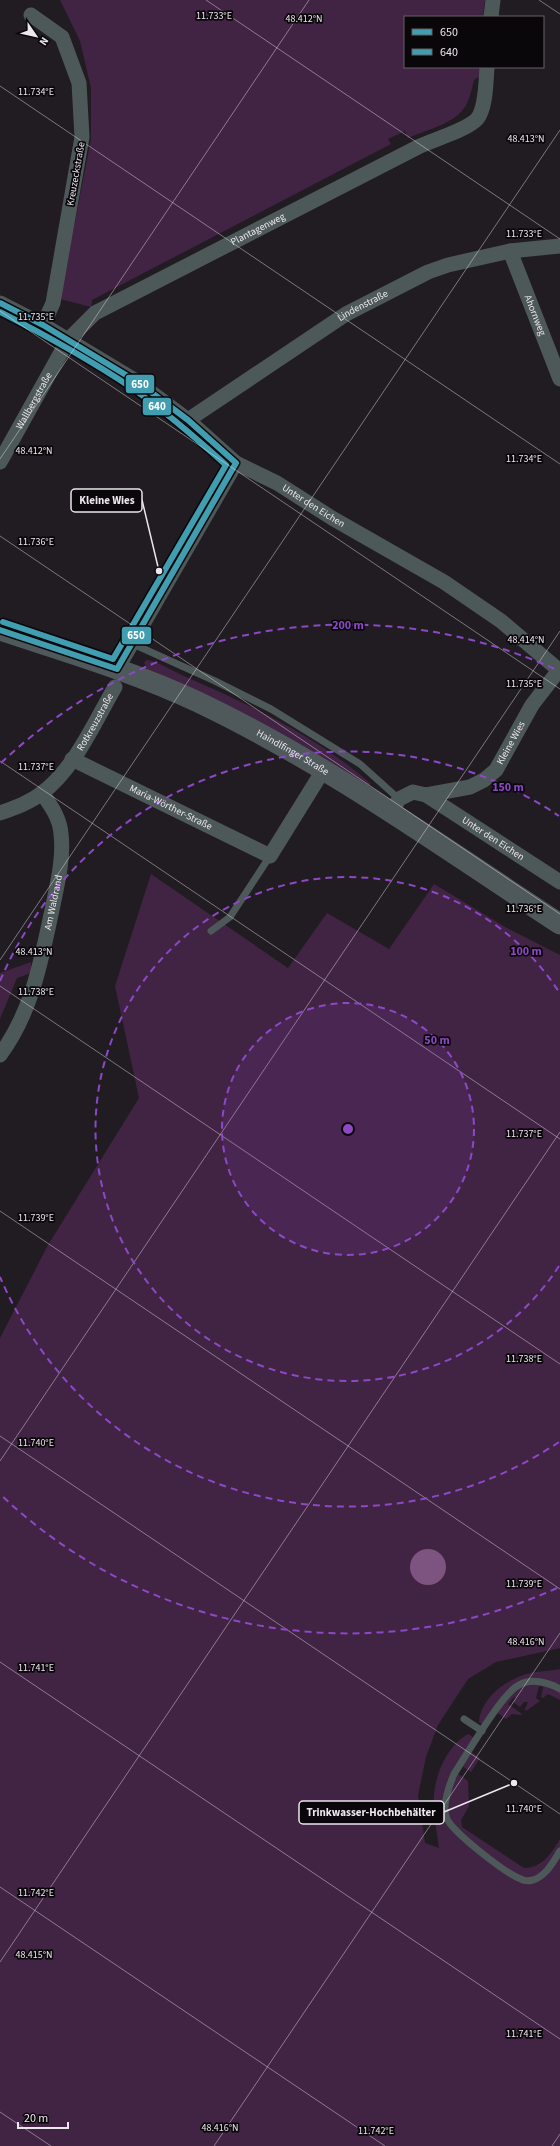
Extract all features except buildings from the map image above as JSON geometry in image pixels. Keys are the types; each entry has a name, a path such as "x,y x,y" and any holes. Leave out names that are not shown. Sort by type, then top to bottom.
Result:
{"street":[{"path":"491,16 493,0"},
{"name":"Kreuzeckstraße","path":"31,15 62,37 79,83 82,137 53,303 43,325"},
{"name":"Plantagenweg","path":"68,340 95,313 420,146 469,125 477,119 481,111 487,68"},
{"name":"Lindenstraße","path":"188,420 346,314 371,300 448,265 510,251 560,246"},
{"name":"Ahornweg","path":"510,251 560,379"},
{"path":"0,303 43,325 68,340"},
{"name":"Unter den Eichen","path":"68,340 136,381 188,420 236,463 277,483 332,518 444,582 501,621 560,670"},
{"name":"Wallbergstraße","path":"0,462 68,340"},
{"path":"116,678 133,644 236,463"},
{"name":"Haindlfinger Straße","path":"0,630 116,678 199,702 278,743 395,806 560,924"},
{"name":"Kleine Wies","path":"395,806 413,792 426,795 470,787 484,780 496,770 522,726 532,705 560,670"},
{"name":"Rotkreuzstraße","path":"0,813 20,806 42,794 72,759 116,678"},
{"name":"Maria-Wörther-Straße","path":"72,759 270,856"},
{"path":"270,856 324,769"},
{"name":"Am Waldrand","path":"0,1055 16,1032 33,991 41,964 62,851 61,833 56,814 42,794"},
{"name":"Unter den Eichen","path":"426,795 560,882"}],"lane":[{"path":"133,644 215,681 277,713 360,764 395,806"},
{"path":"211,931 230,917 270,856"},
{"path":"560,1689 543,1682 526,1682 520,1684 508,1693 482,1731 450,1784 446,1805 446,1818 459,1834 520,1879 533,1880 542,1876 560,1851"},
{"path":"464,1719 482,1731"}],"shaded area":[{"path":"60,0 485,0 483,16 404,16 404,68 480,68 480,76 474,80 464,109 458,115 434,128 408,138 405,131 388,139 391,144 92,300 91,307 60,299 91,139 91,88 80,41"},
{"path":"147,660 162,665 283,723 329,751 371,784 367,786 148,671 144,662"},
{"path":"151,874 288,968 327,913 389,949 434,884 507,928 560,955 560,1648 496,1662 468,1679 438,1725 426,1757 418,1795 425,1843 439,1848 434,1808 434,1795 437,1777 449,1752 468,1734 478,1740 470,1751 480,1758 471,1772 462,1766 457,1773 468,1781 469,1806 461,1820 462,1827 524,1868 541,1863 546,1859 560,1839 560,2146 0,2146 0,1338 48,1245 139,1098 115,986"},
{"path":"31,962 31,973 17,978 0,1019 0,973"},
{"path":"432,1549 441,1554 445,1560 445,1574 441,1580 432,1585 424,1585 415,1580 411,1574 410,1563 415,1554 421,1550"},
{"path":"560,1669 560,1700 548,1694 543,1698 541,1697 543,1687 539,1686 536,1698 540,1701 526,1711 525,1709 528,1702 524,1702 520,1707 513,1702 516,1698 514,1697 508,1704 522,1714 521,1715 512,1714 506,1719 496,1712 486,1727 479,1722 484,1705 502,1686 526,1674"}],"transit line":[{"name":"650","path":"0,303 43,325 136,381 188,420 236,463 117,669 0,630"},
{"name":"640","path":"0,312 67,348 132,388 180,425 226,465 113,659 3,622"}],"place":[{"name":"Kleine Wies","path":"159,571"},
{"name":"Trinkwasser-Hochbehälter","path":"514,1783"}]}
